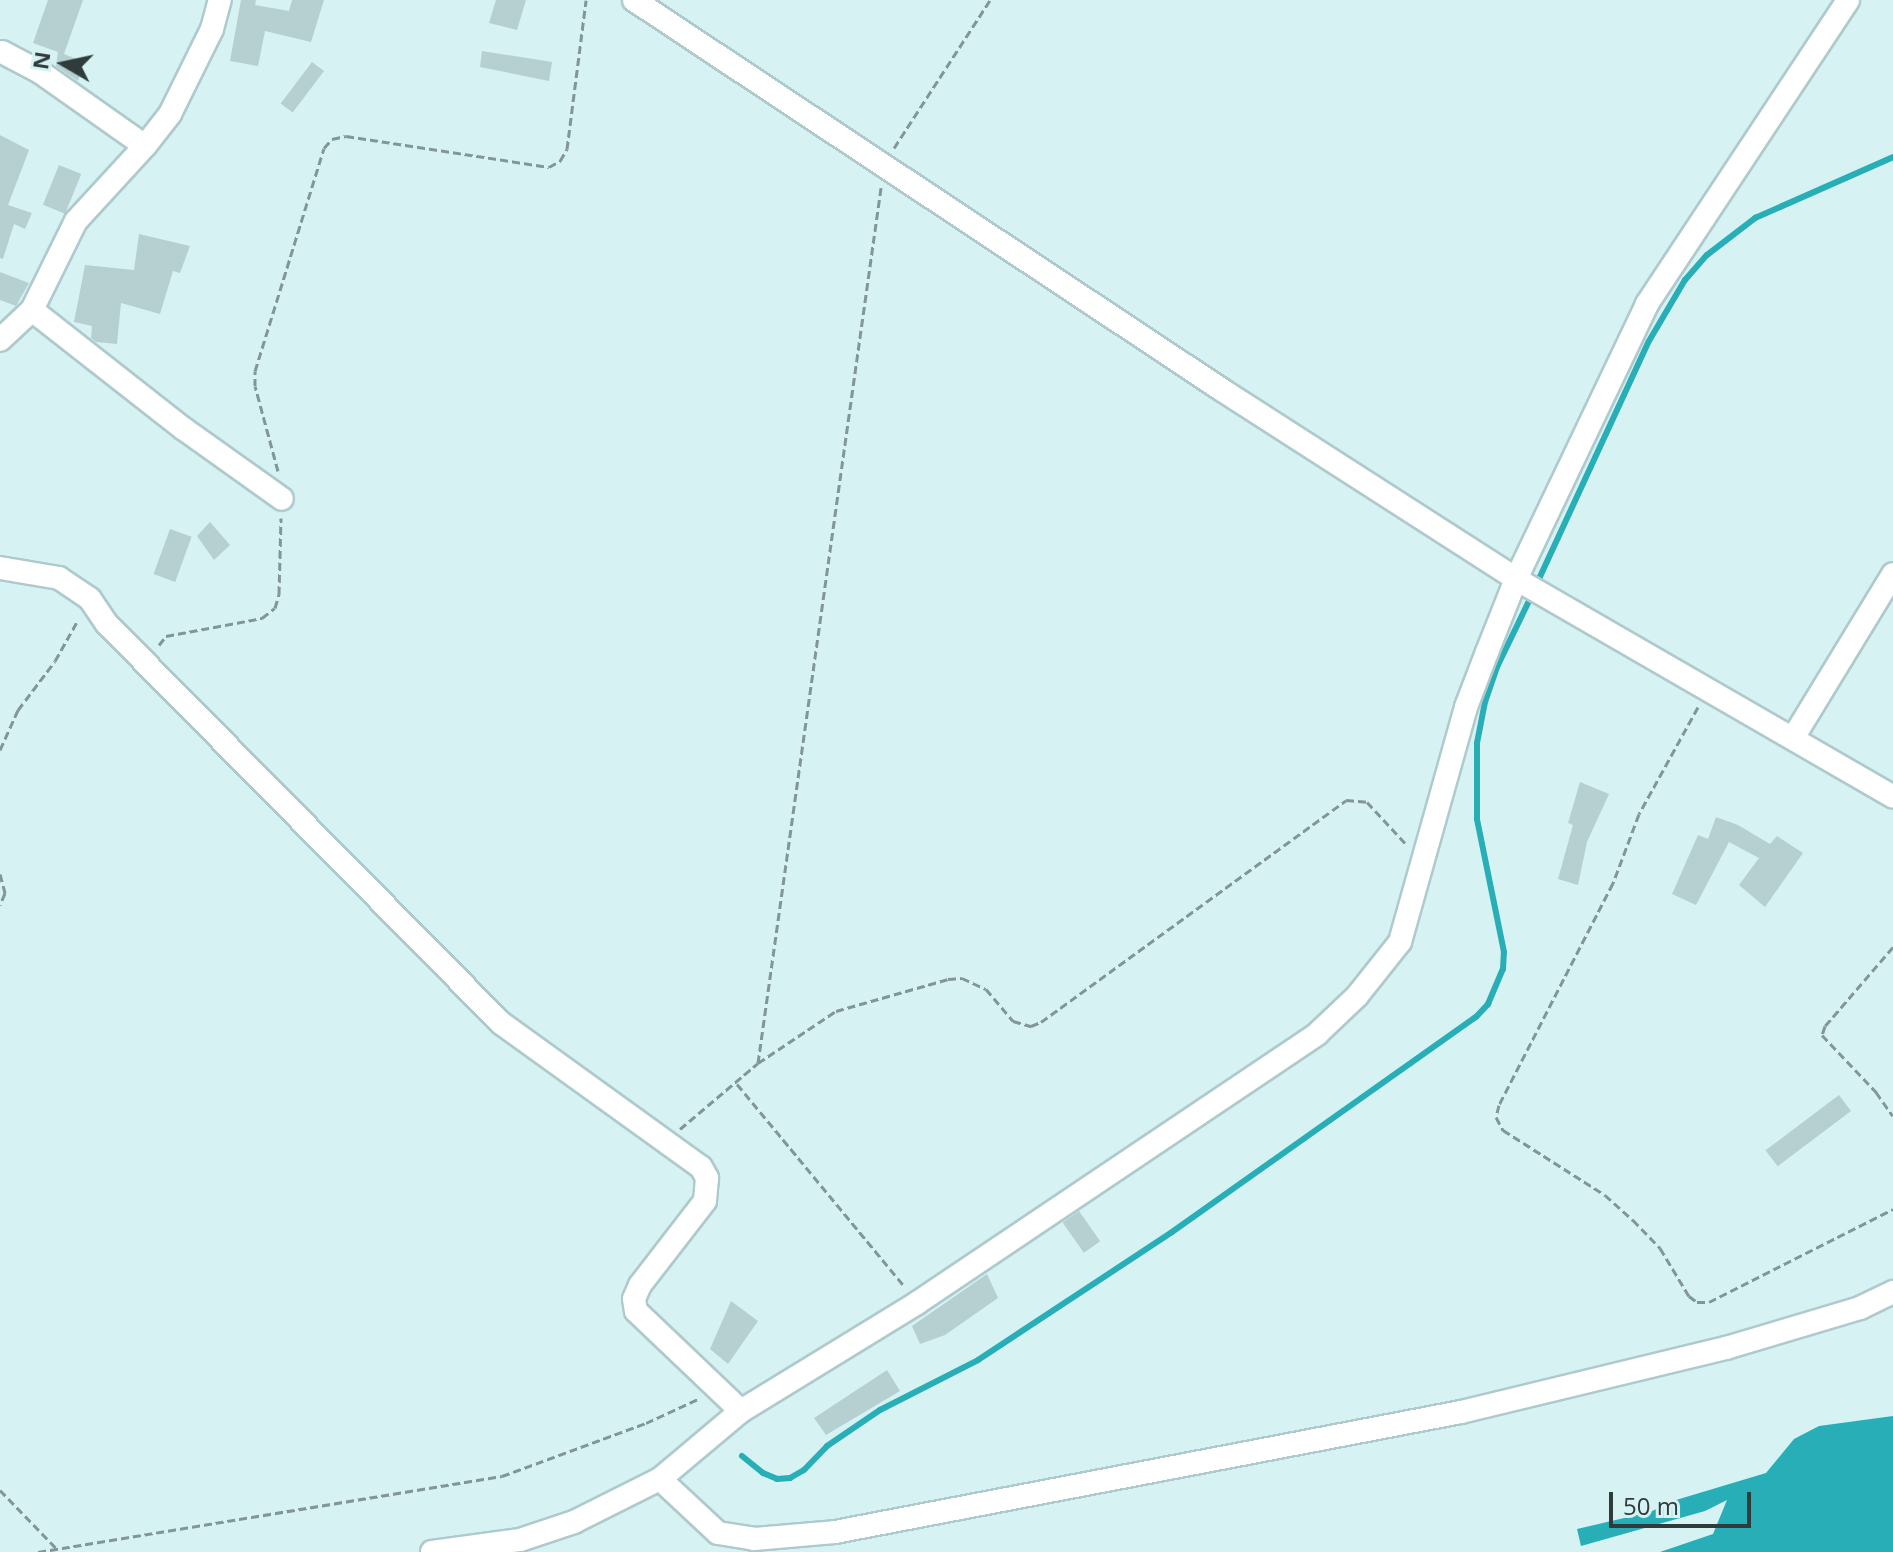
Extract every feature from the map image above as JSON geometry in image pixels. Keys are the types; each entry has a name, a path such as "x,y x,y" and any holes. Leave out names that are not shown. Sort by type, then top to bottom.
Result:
{"street":[{"path":"0,340 32,310 76,221 170,114 194,71 212,29 220,0"},
{"path":"634,0 1222,390 1516,579 1893,797"},
{"path":"432,1552 520,1540 574,1522 660,1479 741,1411 917,1303 1317,1034 1357,996 1400,942 1466,707 1516,579 1647,304 1848,0"},
{"path":"2,52 40,72 145,146"},
{"path":"32,310 184,429 282,499"},
{"path":"0,568 59,578 90,599 107,624 501,1023 701,1167 708,1188 705,1201 640,1285 634,1299 636,1311 741,1411"},
{"path":"1793,738 1893,574"},
{"path":"660,1479 718,1533 754,1539 835,1532 888,1519 1186,1467 1461,1412 1726,1348 1860,1308 1893,1292"}],"path":[{"path":"145,661 166,636 262,618 275,608 279,594 282,499 279,475 255,386 255,371 324,148 332,139 346,136 549,167 560,161 567,149 586,0"},
{"path":"758,1063 884,164 990,0"},
{"path":"0,750 18,710 55,661 90,599"},
{"path":"1708,689 1639,814 1613,883 1499,1105 1496,1117 1503,1130 1605,1195 1633,1220 1660,1248 1689,1296 1697,1302 1709,1302 1893,1209"},
{"path":"665,1142 737,1084 758,1063 836,1011 948,979 975,982 1013,1021 1031,1026 1041,1022 1346,800 1367,802 1422,863"},
{"path":"0,874 5,893 0,905"},
{"path":"1893,947 1825,1026 1822,1035 1876,1092 1893,1116"},
{"path":"737,1084 917,1303"},
{"path":"38,1552 502,1476 646,1423 718,1389"},
{"path":"0,1490 56,1548"}],"water":[{"path":"1893,1416 1893,1552 1660,1552 1713,1534 1727,1500 1705,1511 1581,1546 1577,1529 1650,1512 1676,1500 1766,1473 1794,1439 1819,1426"}],"building":[{"path":"48,0 83,0 64,54 84,62 78,81 56,66 58,52 33,43"},
{"path":"241,0 256,0 255,5 289,11 292,0 324,0 311,42 265,31 258,66 230,61"},
{"path":"496,0 526,0 517,30 489,23"},
{"path":"482,51 552,62 549,81 480,67"},
{"path":"312,62 324,71 293,113 281,104"},
{"path":"0,135 29,150 8,205 32,213 25,229 14,224 3,259 0,258"},
{"path":"59,165 81,174 65,214 43,205"},
{"path":"139,234 190,246 180,273 173,271 160,314 121,303 117,344 96,342 91,338 92,326 74,322 85,265 134,270"},
{"path":"0,272 29,283 16,306 0,300"},
{"path":"210,522 230,545 214,560 197,536"},
{"path":"170,529 192,537 175,582 154,574"},
{"path":"1580,782 1609,794 1587,842 1578,885 1558,879 1573,825 1568,823"},
{"path":"1716,817 1738,825 1770,844 1777,836 1803,853 1765,907 1739,885 1759,858 1729,842 1696,905 1672,894 1698,835 1708,839"},
{"path":"1839,1095 1851,1111 1778,1166 1766,1150"},
{"path":"1079,1211 1100,1241 1084,1253 1063,1222"},
{"path":"987,1274 998,1298 945,1335 920,1344 912,1326"},
{"path":"731,1301 758,1321 728,1364 710,1349"},
{"path":"887,1370 900,1391 826,1435 814,1418"}],"waterway":[{"path":"1538,581 1649,341 1685,280 1707,255 1755,218 1893,157"},
{"path":"742,1456 763,1473 777,1479 790,1478 804,1470 827,1446 880,1410 978,1360 1172,1232 1476,1017 1488,1004 1503,969 1504,952 1477,819 1477,743 1485,702 1498,665 1529,601"}]}
